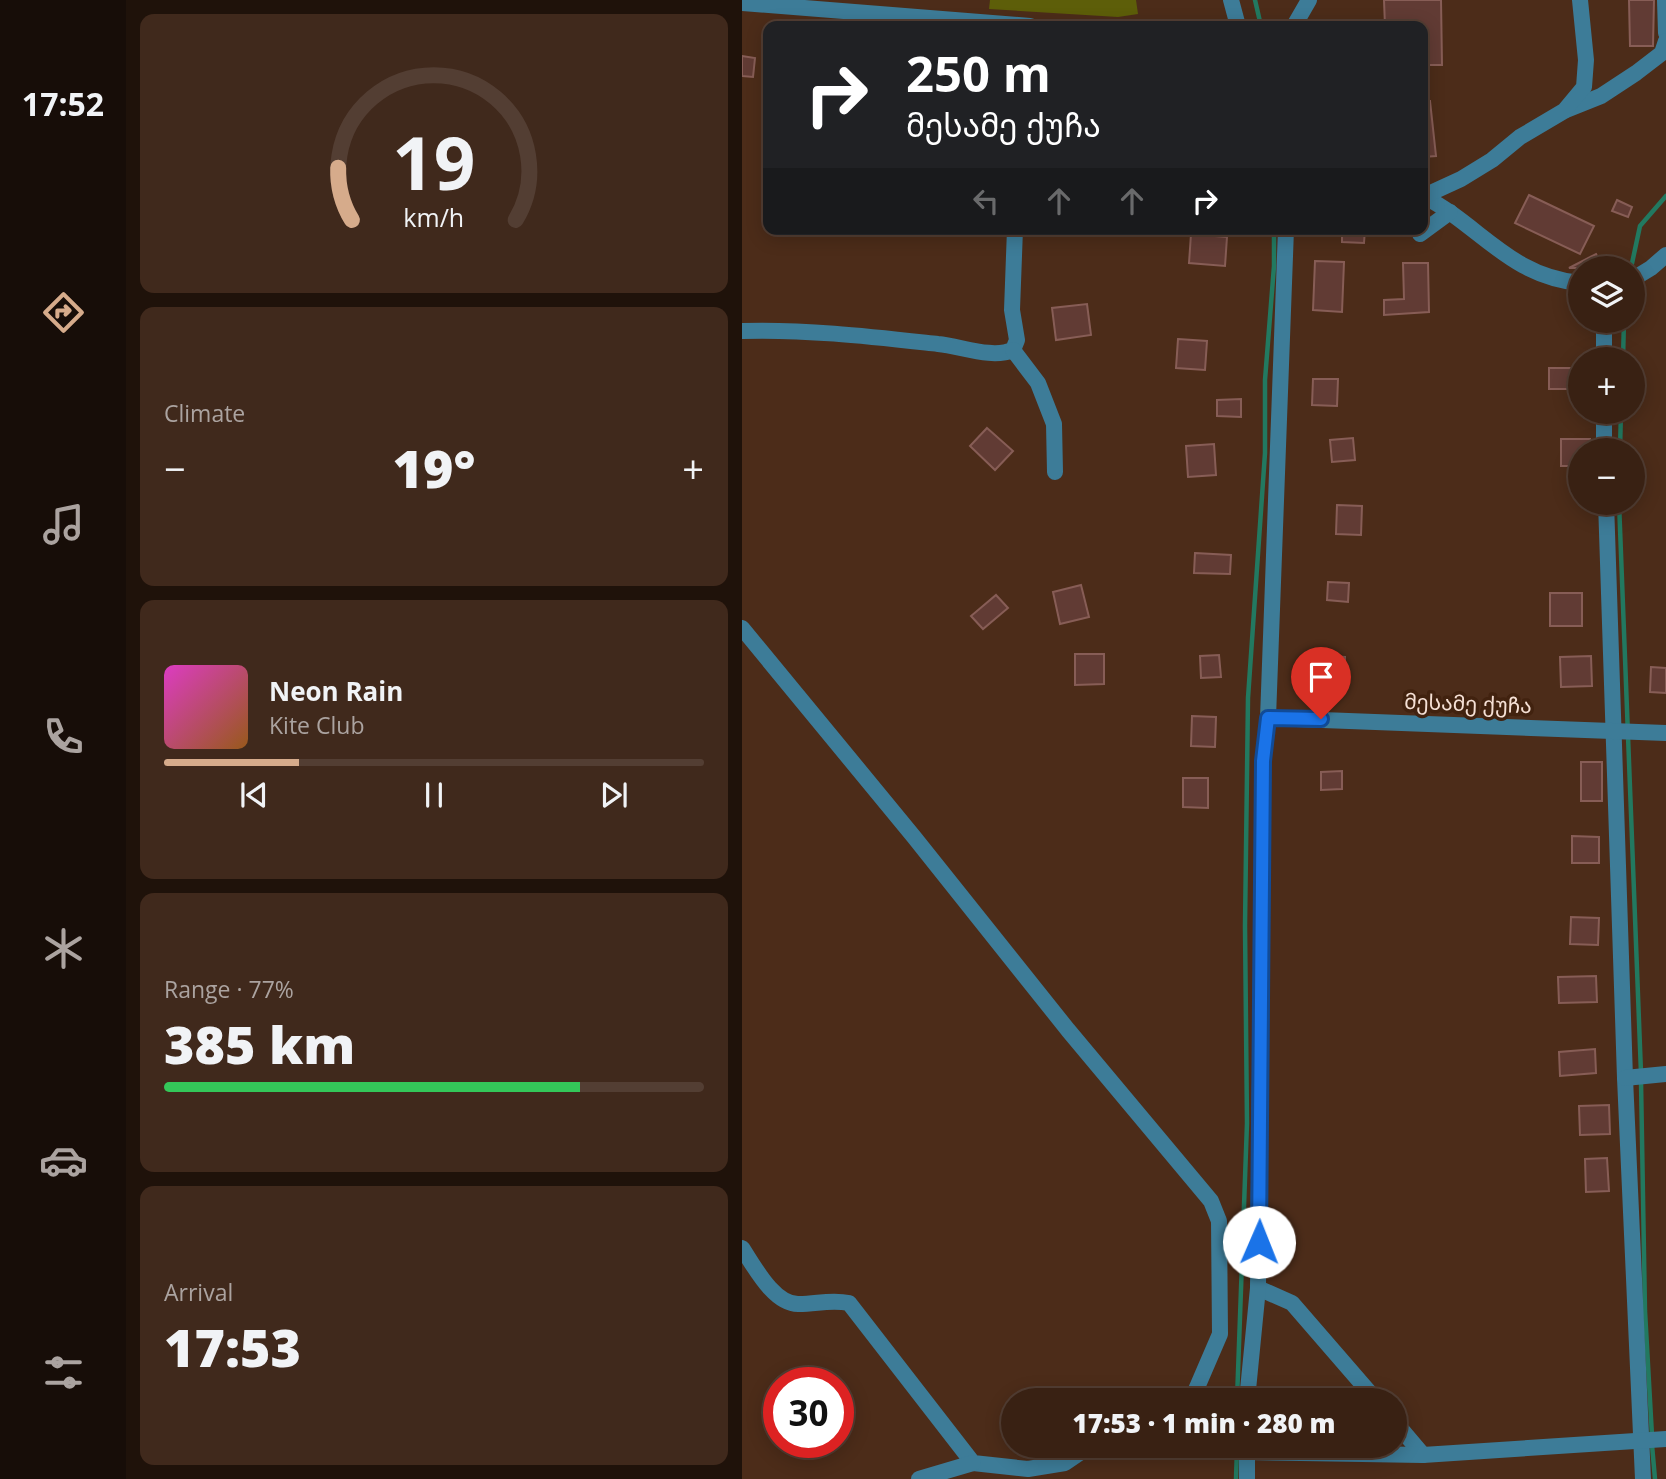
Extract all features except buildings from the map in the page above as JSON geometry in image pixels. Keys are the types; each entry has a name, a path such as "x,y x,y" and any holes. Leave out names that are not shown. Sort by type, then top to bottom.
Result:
{"street":[{"path":"1231,0 1237,21"},
{"path":"1297,21 1310,0"},
{"path":"1564,111 1584,87 1587,76 1580,0"},
{"path":"1665,0 1666,33"},
{"path":"742,4 965,21"},
{"path":"1428,194 1461,179 1493,160 1520,137 1564,111 1601,96 1662,53 1666,41"},
{"path":"1428,199 1450,212 1499,252 1529,270 1568,280"},
{"path":"1428,228 1450,212"},
{"path":"1013,350 1017,340 1012,310 1015,235"},
{"path":"1248,1388 1258,1288 1263,761 1268,718 1289,235"},
{"path":"1645,272 1666,255"},
{"path":"742,331 882,338 956,346 996,354 1013,350"},
{"path":"1013,350 1038,383 1054,424 1055,472"},
{"path":"1606,515 1625,1078 1643,1479"},
{"path":"742,628 914,836 1068,1030 1211,1201 1219,1220 1220,1334 1196,1388"},
{"name":"მესამე ქუჩა","path":"1268,718 1666,733"},
{"path":"1625,1078 1666,1074"},
{"path":"742,1248 772,1292 796,1305 834,1300 849,1303 973,1463"},
{"path":"1258,1288 1292,1303 1366,1388"},
{"path":"1407,1436 1423,1455"},
{"path":"1407,1454 1666,1439"},
{"path":"919,1479 973,1463 1028,1469 1065,1463 1072,1458"},
{"path":"1245,1458 1247,1479"}],"shaded area":[{"path":"990,0 1136,0 1138,14 1118,17 989,9"}],"waterway":[{"path":"1255,0 1260,21"},
{"path":"1634,256 1640,226 1666,196"},
{"path":"1237,1388 1247,1123 1245,926 1248,698 1265,453 1265,380 1274,235"},
{"path":"1623,347 1624,333"},
{"path":"1620,438 1621,424"},
{"path":"1620,515 1641,1073"},
{"path":"1641,1081 1645,1311 1652,1436"},
{"path":"1652,1445 1655,1479"},
{"path":"1236,1479 1237,1458"}],"route":[{"path":"1259,1242 1263,761 1268,718 1321,719"}]}
